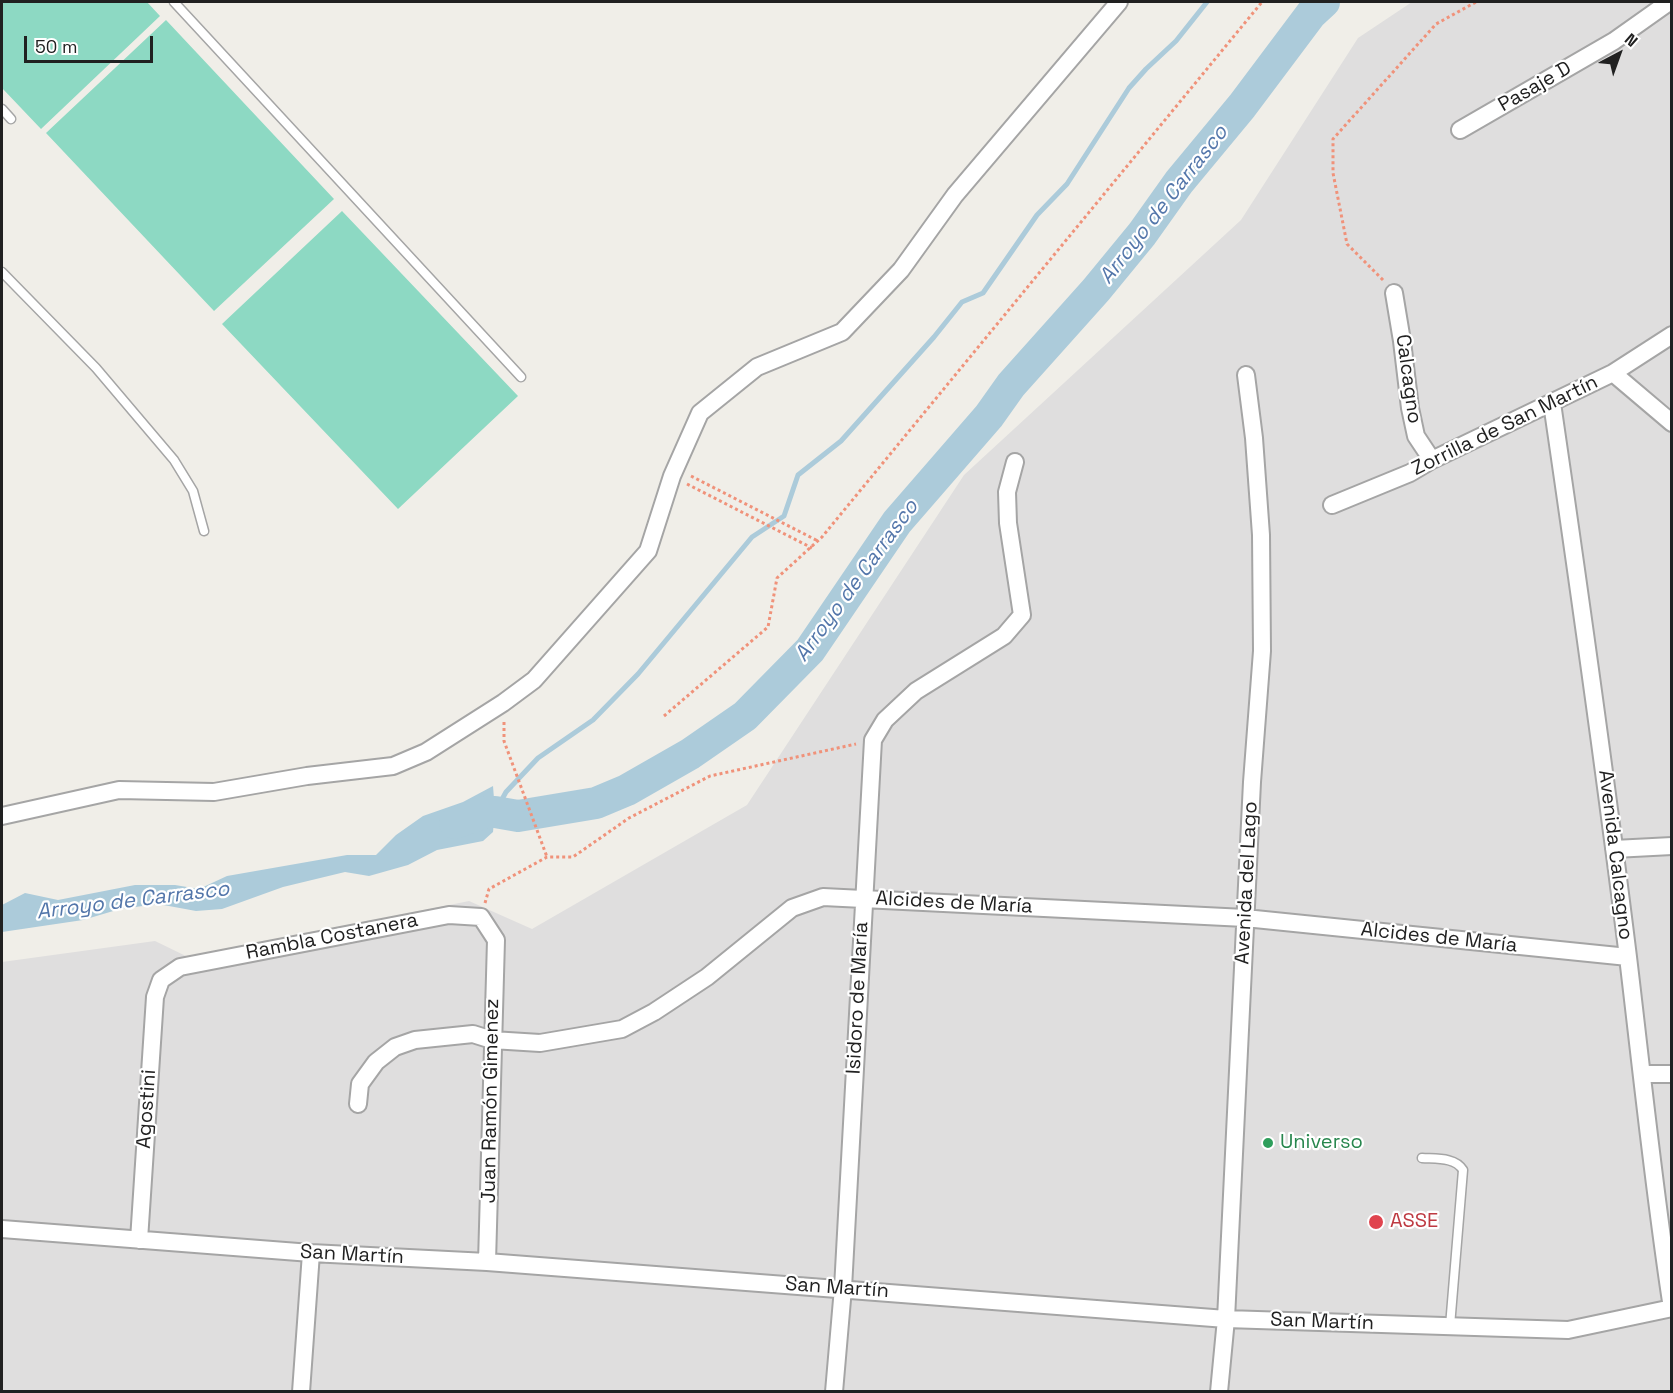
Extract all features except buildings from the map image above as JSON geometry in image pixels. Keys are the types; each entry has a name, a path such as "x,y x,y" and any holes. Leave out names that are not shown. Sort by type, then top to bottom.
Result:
{"street":[{"path":"2,816 119,790 214,792 307,776 393,766 426,752 470,725 534,680 648,551 674,472 700,414 757,368 842,332 901,270 955,195 1119,2"},
{"name":"Pasaje D","path":"1460,130 1614,41 1669,2"},
{"name":"Calcagno","path":"1394,293 1416,436 1432,460"},
{"name":"Zorrilla de San Martín","path":"1332,505 1410,473 1432,460 1613,373 1671,335"},
{"path":"1613,373 1671,423"},
{"name":"Avenida del Lago","path":"1219,1392 1226,1319 1245,918 1262,651 1261,536 1254,438 1246,375"},
{"name":"Avenida Calcagno","path":"1552,403 1591,671 1628,957 1655,1197 1671,1308"},
{"name":"Isidoro de María","path":"834,1392 843,1288 873,741 885,720 916,691 1004,636 1022,615 1008,523 1006,492 1015,462"},
{"path":"1614,849 1671,846"},
{"name":"Alcides de María","path":"358,1104 360,1084 376,1062 395,1047 415,1040 473,1034 492,1040 540,1043 622,1029 654,1012 707,978 792,908 824,897 1245,918 1628,957"},
{"name":"Rambla Costanera","path":"161,980 180,967 449,915 482,917"},
{"name":"Juan Ramón Gimenez","path":"482,917 496,940 487,1262"},
{"name":"Agostini","path":"139,1240 155,997 161,980"},
{"path":"1642,1074 1671,1074"},
{"name":"San Martín","path":"2,1228 311,1253 487,1262 843,1288 1226,1319 1568,1330 1671,1308"},
{"path":"301,1392 311,1253"}],"lane":[{"path":"174,2 521,377"},
{"path":"2,109 11,119"},
{"path":"2,272 96,368 174,460 193,491 204,531"},
{"path":"1422,1158 1454,1161 1463,1170 1450,1326"}],"path":[{"path":"664,716 768,627 777,578 818,541 1262,2"},
{"path":"1394,293 1347,244 1333,173 1333,139 1436,24 1476,2"},
{"path":"674,472 717,489 818,541"},
{"path":"674,472 713,497 812,548"},
{"path":"504,741 548,856"},
{"path":"482,917 489,889 548,856 573,857 629,818 710,776 873,741"}],"shaded area":[{"path":"1412,2 1671,2 1671,1391 2,1391 2,962 155,941 190,958 469,901 532,929 747,805 964,475 1241,220 1358,38"}],"green space":[{"path":"2,2 147,2 160,16 41,129 2,88"},
{"path":"166,20 334,199 214,311 46,133"},
{"path":"342,211 518,396 398,509 222,324"}],"water":[{"path":"493,786 495,811 493,832 483,841 437,850 408,865 369,876 345,872 283,887 222,909 196,911 158,904 120,909 83,920 2,932 2,905 25,893 58,900 135,885 175,885 199,889 227,876 347,855 376,855 396,835 423,816 463,802"}],"waterway":[{"path":"495,812 506,792 538,758 593,720 638,674 752,537 784,516 798,475 841,441 934,337 962,302 983,293 1037,215 1067,184 1129,88 1176,41 1207,2"},
{"name":"Arroyo de Carrasco","path":"455,823 485,812 518,816 596,803 627,790 690,754 745,716 810,650 897,522 989,416 1011,385 1096,290 1142,234 1179,182 1242,106 1311,14 1324,2"}],"place":[{"name":"Universo","path":"1268,1143"},
{"name":"ASSE","path":"1376,1222"}]}
